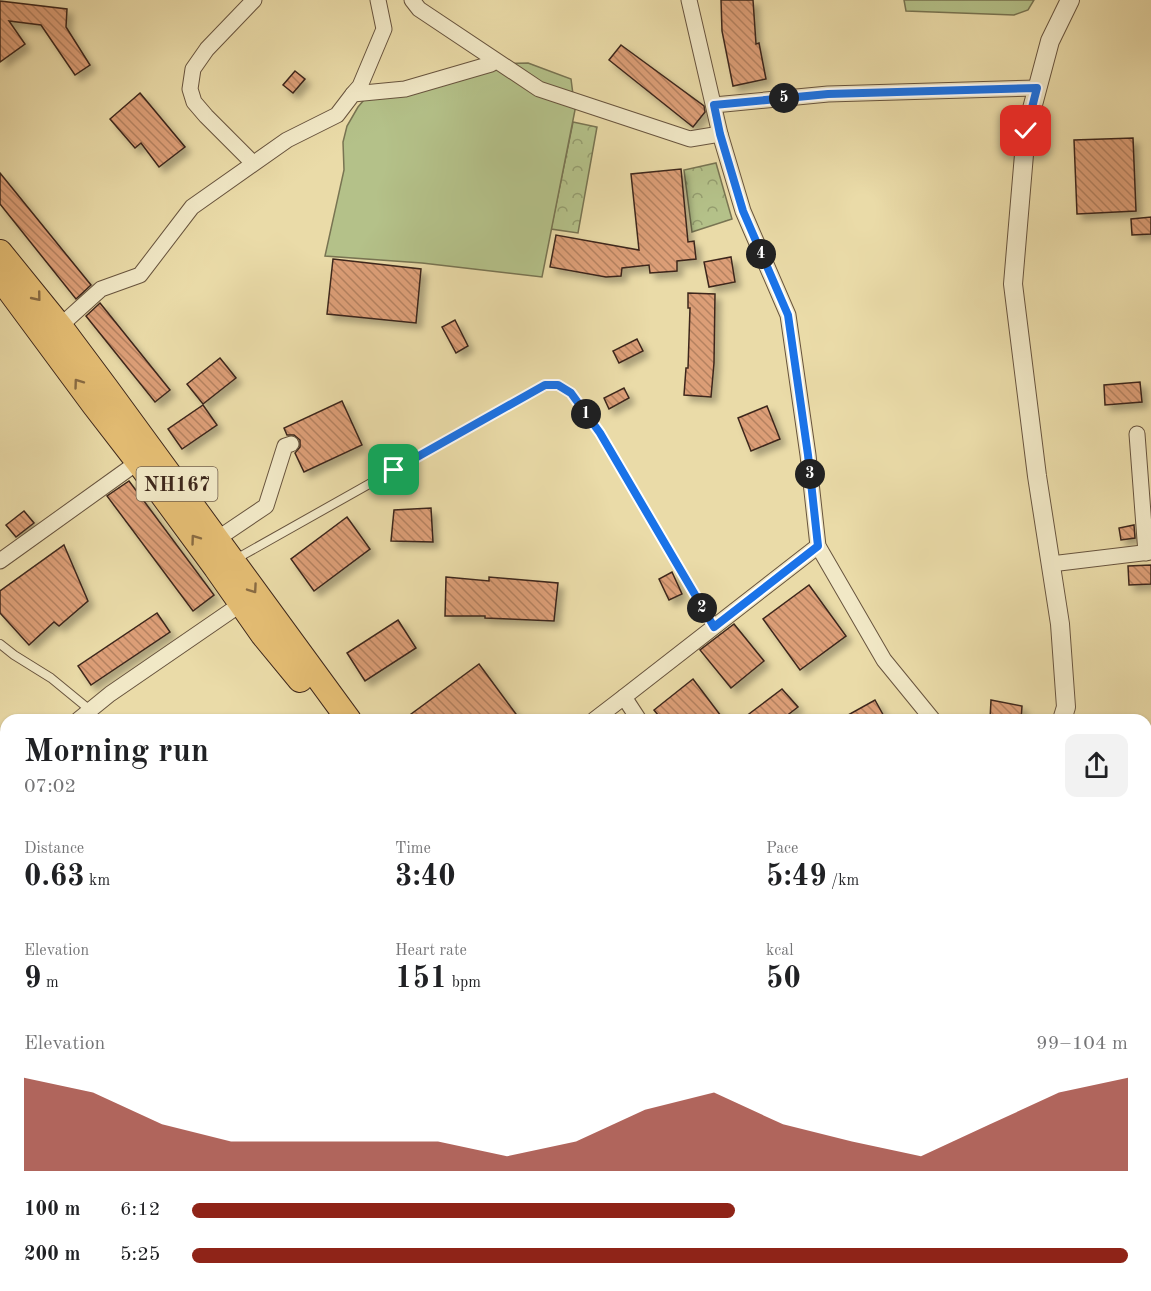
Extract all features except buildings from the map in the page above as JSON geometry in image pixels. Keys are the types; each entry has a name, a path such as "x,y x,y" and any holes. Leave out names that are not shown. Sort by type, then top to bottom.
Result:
{"highway":[{"name":"NH167","path":"0,252 60,326 344,714"},
{"name":"NH167","path":"0,278 138,462 263,635 326,714"}],"street":[{"path":"253,163 194,102 190,89 193,69 207,49 254,0"},
{"path":"60,326 101,289 140,275 192,207 286,140 337,115 360,86 384,29 378,0"},
{"path":"412,0 419,9 539,89 690,140 720,134"},
{"path":"689,0 720,134 743,211 788,315 808,455 818,546 884,660 928,714"},
{"path":"1064,714 1066,707 1060,624 1037,476 1013,284 1026,131 1050,41 1070,0"},
{"path":"353,94 405,89 491,64"},
{"path":"714,105 828,94 1037,88"},
{"path":"1051,564 1149,553 1137,434"},
{"path":"217,539 266,506 285,446 291,444"},
{"path":"0,561 138,462"},
{"path":"602,714 818,546"},
{"path":"85,714 110,694 242,604"},
{"path":"624,697 635,714"}],"lane":[{"path":"232,559 243,555 545,385 558,385 571,393 600,433 714,627"},
{"path":"0,644 51,678 83,714"}],"green space":[{"path":"904,0 1034,0 1028,10 1014,15 906,11"},
{"path":"528,63 571,79 575,110 542,277 422,263 325,256 344,170 343,142 347,126 369,94 482,64"},
{"path":"573,122 597,127 578,233 551,229"},
{"path":"716,163 732,219 692,232 684,170"}],"route":[{"path":"394,470 545,385 558,385 571,393 600,433 714,627 818,546 808,455 788,315 743,211 720,134 714,105 828,94 1037,88 1026,131"}]}
